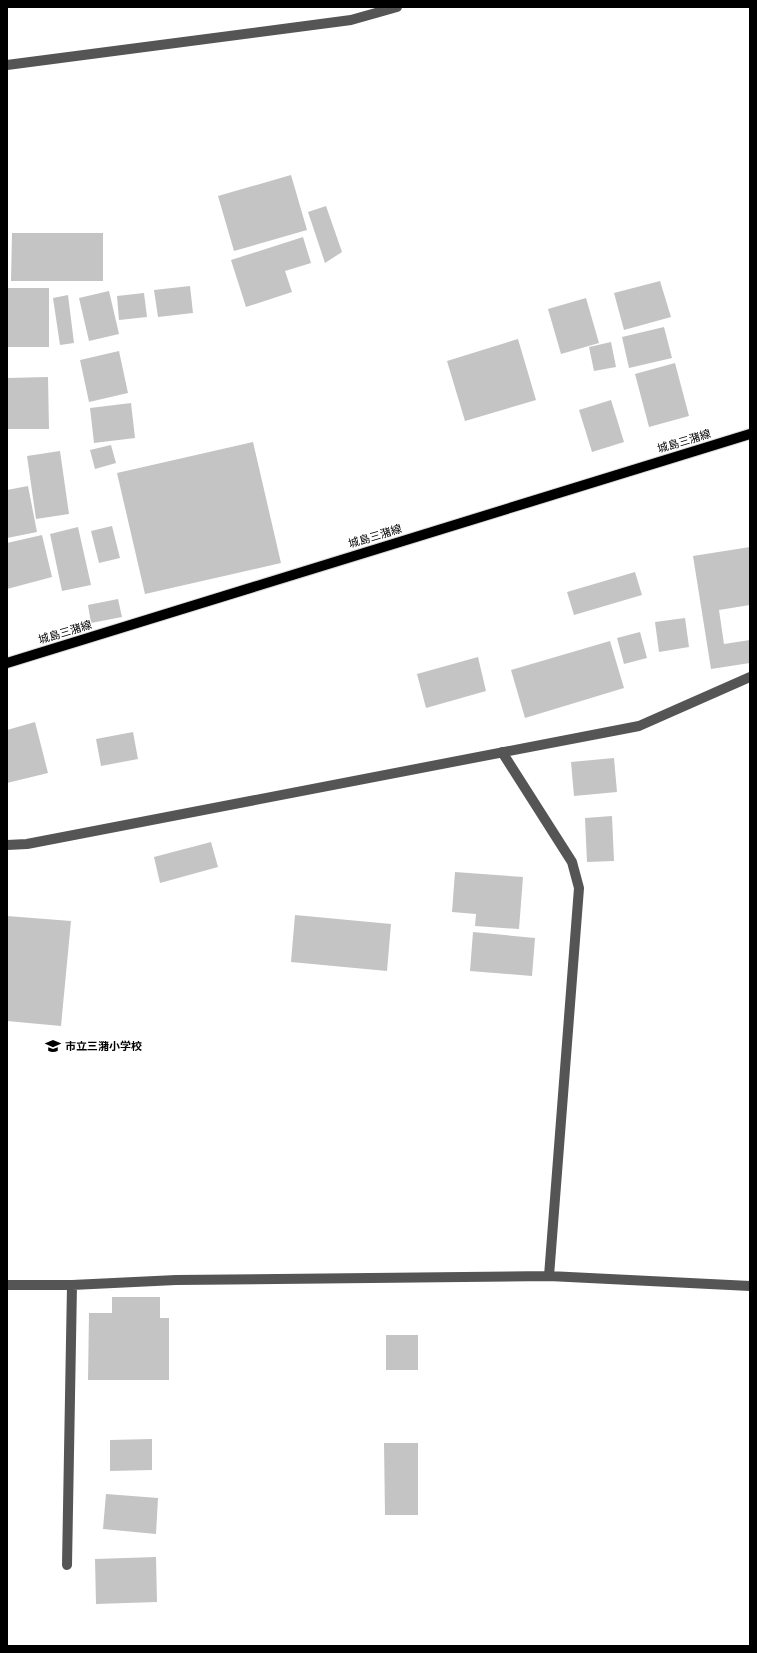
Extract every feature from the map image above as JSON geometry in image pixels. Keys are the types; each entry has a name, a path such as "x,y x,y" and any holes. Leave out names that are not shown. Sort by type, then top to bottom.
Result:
{"main road":[{"name":"城島三潴線","path":"7,663 750,434"}],"street":[{"path":"7,65 351,20 397,7"},
{"path":"7,845 27,844 639,726 750,677"},
{"path":"502,752 572,862 579,888 550,1276"},
{"path":"7,1285 72,1285 176,1280 550,1276 750,1286"},
{"path":"67,1565 72,1285"}],"building":[{"path":"291,175 307,230 234,251 218,196"},
{"path":"326,206 342,252 325,263 308,212"},
{"path":"12,233 103,233 103,281 11,281"},
{"path":"303,237 311,263 285,271 292,292 246,307 231,260"},
{"path":"660,281 671,317 624,330 614,293"},
{"path":"190,286 193,313 158,317 154,290"},
{"path":"7,288 49,288 49,347 7,347"},
{"path":"109,291 119,334 89,341 79,298"},
{"path":"144,293 147,317 119,320 117,296"},
{"path":"68,295 74,343 60,345 53,298"},
{"path":"586,298 599,343 561,354 548,309"},
{"path":"664,327 672,358 629,368 622,337"},
{"path":"518,339 536,400 465,421 447,361"},
{"path":"611,342 616,367 594,371 589,347"},
{"path":"119,351 128,393 89,402 80,360"},
{"path":"675,363 689,416 649,427 635,374"},
{"path":"48,377 49,429 7,429 7,378"},
{"path":"611,400 624,442 592,452 579,410"},
{"path":"131,403 135,438 94,443 90,408"},
{"path":"253,442 281,563 145,594 117,473"},
{"path":"111,445 116,463 95,469 90,450"},
{"path":"60,451 69,514 36,519 27,456"},
{"path":"28,486 37,532 7,538 7,490"},
{"path":"112,526 120,558 99,563 91,531"},
{"path":"78,527 91,585 62,591 50,534"},
{"path":"42,535 52,577 7,589 7,543"},
{"path":"750,547 750,605 719,610 724,644 750,640 750,663 711,669 693,556"},
{"path":"635,572 642,595 574,615 567,592"},
{"path":"118,599 122,617 91,623 88,605"},
{"path":"685,618 689,647 659,652 655,622"},
{"path":"640,632 647,658 624,664 617,638"},
{"path":"610,641 624,688 525,718 511,670"},
{"path":"478,657 486,691 426,708 417,674"},
{"path":"35,722 48,773 7,783 7,730"},
{"path":"133,732 138,759 101,766 96,739"},
{"path":"614,758 617,792 574,796 571,762"},
{"path":"612,816 614,861 587,862 585,818"},
{"path":"211,842 218,867 160,883 154,857"},
{"path":"455,872 523,877 519,929 475,926 476,914 452,912"},
{"path":"295,915 391,924 387,971 291,962"},
{"path":"7,916 71,921 61,1026 7,1021"},
{"path":"473,932 535,938 532,976 470,971"},
{"path":"112,1297 160,1297 160,1318 169,1318 169,1380 88,1380 89,1313 112,1313"},
{"path":"386,1335 418,1335 418,1370 386,1370"},
{"path":"152,1439 152,1470 110,1471 110,1440"},
{"path":"384,1443 418,1443 418,1515 385,1515"},
{"path":"106,1494 158,1498 156,1534 103,1529"},
{"path":"156,1557 157,1602 96,1604 95,1559"}],"place":[{"name":"市立三潴小学校","path":"53,1046"}]}
